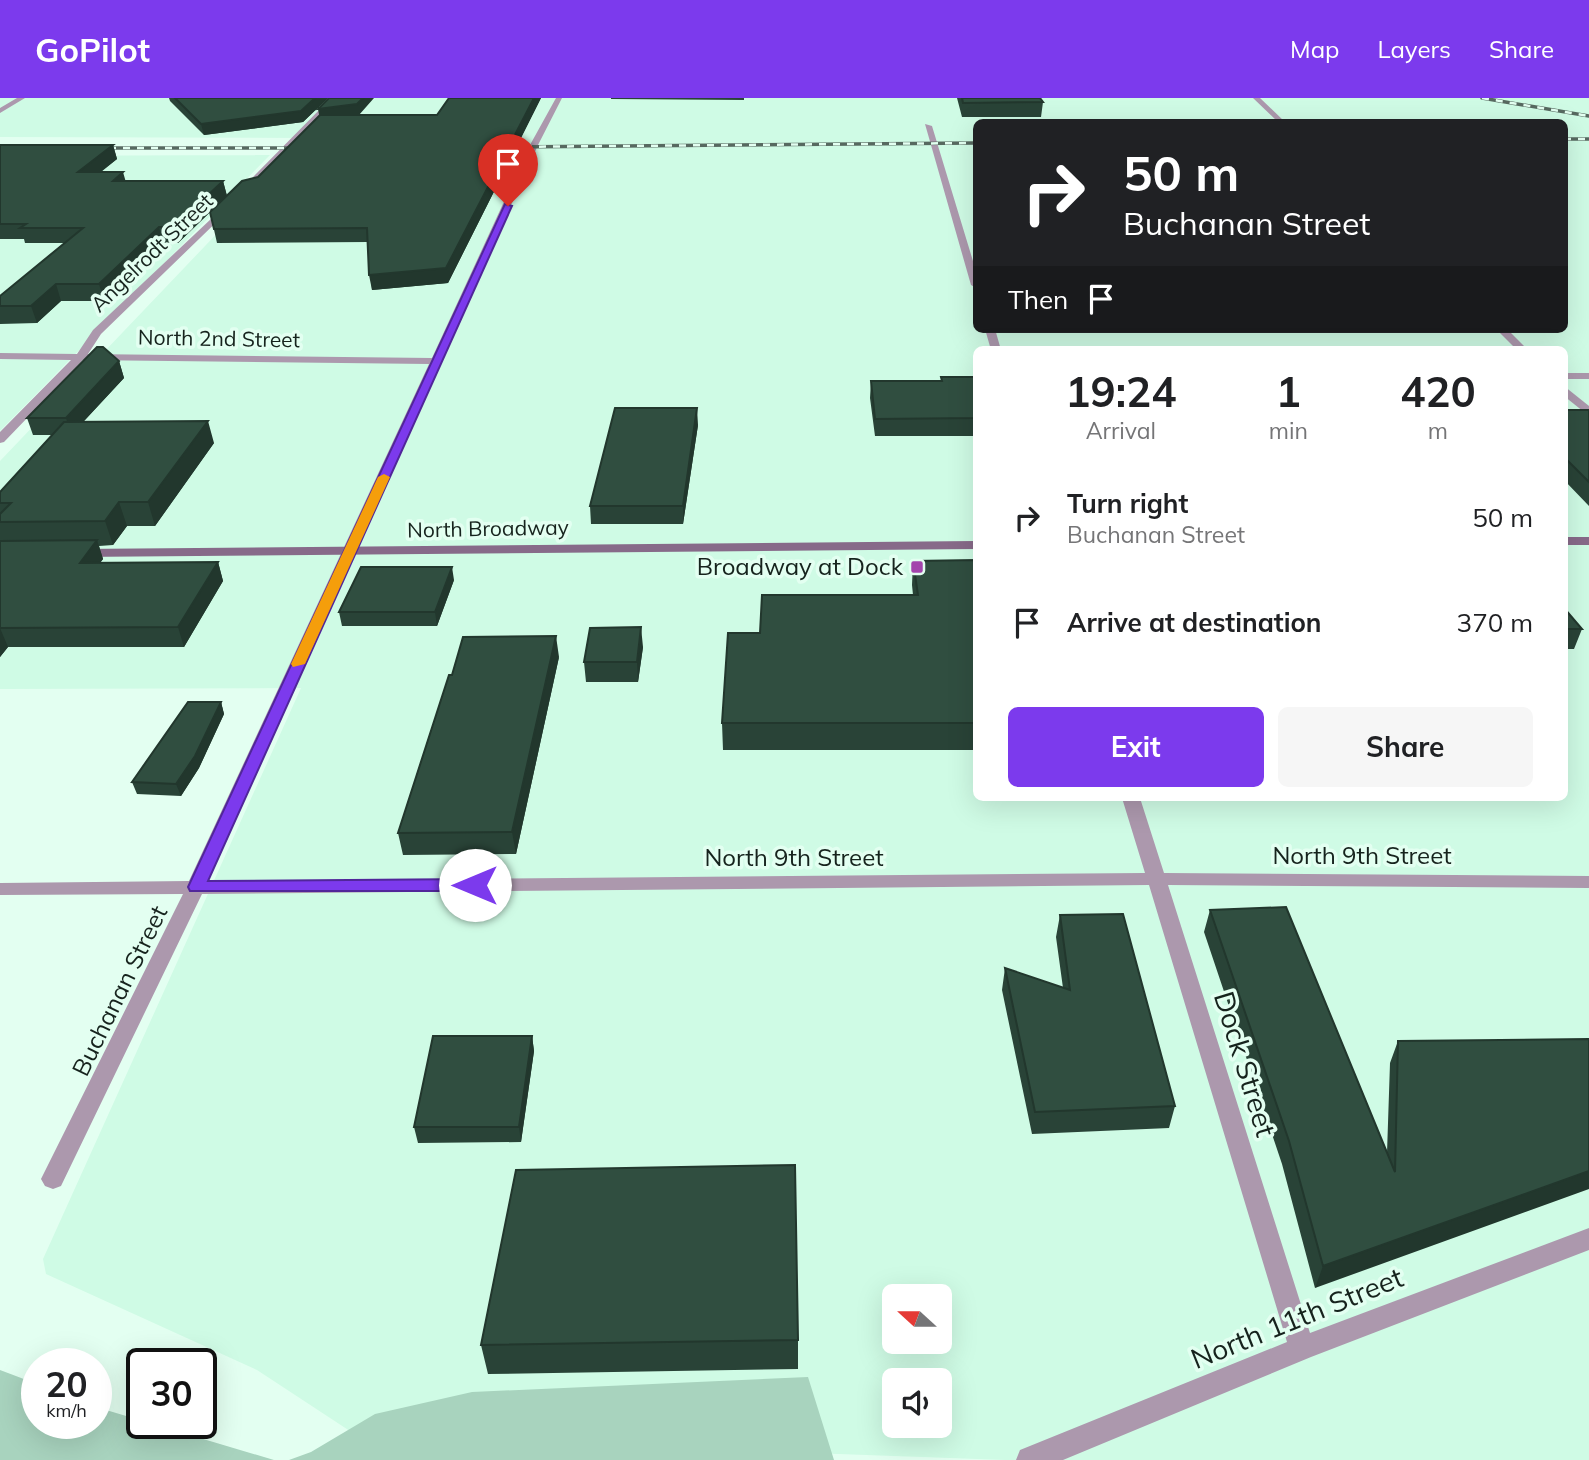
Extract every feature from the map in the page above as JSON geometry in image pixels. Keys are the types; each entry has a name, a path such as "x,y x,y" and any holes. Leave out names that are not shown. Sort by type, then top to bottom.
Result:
{"main road":[{"path":"1568,541 1589,541"},
{"name":"North Broadway","path":"56,553 973,545"}],"street":[{"path":"0,111 22,98"},
{"name":"Angelrodt Street","path":"246,189 335,98"},
{"name":"Buchanan Street","path":"53,1178 197,887 534,145 559,98"},
{"path":"1256,98 1279,119"},
{"path":"928,126 973,275"},
{"name":"Angelrodt Street","path":"0,439 81,356 97,332 236,198"},
{"path":"1505,333 1519,346"},
{"name":"North 2nd Street","path":"0,356 437,361"},
{"path":"1568,376 1589,376"},
{"path":"1568,393 1589,412"},
{"name":"Dock Street","path":"1132,801 1302,1348"},
{"name":"North 9th Street","path":"0,888 1156,879 1589,882"},
{"name":"North 11th Street","path":"1030,1460 1302,1348 1589,1239"}],"shaded area":[{"path":"0,98 1589,98 1589,1460 1005,1460 359,1437 257,1370 217,1352 217,1348 209,1348 46,1274 43,1259 301,688 0,689 0,461 308,138 0,137"},
{"path":"270,155 55,375 0,431 0,156"},
{"path":"0,1370 21,1378 21,1439 112,1439 112,1412 126,1416 126,1439 203,1439 274,1460 0,1460"},
{"path":"808,1377 834,1460 289,1460 311,1452 375,1414 472,1392"}],"building":[{"path":"175,98 315,98 301,111 201,124"},
{"path":"329,98 363,98 357,104 318,109"},
{"path":"449,98 534,98 446,268 369,275 367,228 214,229 210,212 242,181 258,177 320,115 437,115"},
{"path":"962,98 1040,98 1043,102 963,103"},
{"path":"0,145 113,145 78,172 123,172 113,181 223,181 174,227 159,227 99,284 56,284 31,306 0,306 0,296 83,228 20,228 26,224 0,224"},
{"path":"97,347 103,347 119,361 66,418 27,418"},
{"path":"941,377 973,377 973,418 875,419 871,381 942,381"},
{"path":"615,408 697,408 683,506 590,506"},
{"path":"1568,410 1589,410 1589,482 1568,461"},
{"path":"208,421 148,502 119,502 105,521 0,522 0,514 11,503 0,503 0,492 64,422"},
{"path":"97,540 80,563 218,562 178,627 0,628 0,541"},
{"path":"973,560 973,723 722,723 728,633 760,633 762,595 918,595 913,561"},
{"path":"361,567 452,567 435,612 339,612"},
{"path":"1568,613 1582,629 1568,629"},
{"path":"641,627 637,662 584,662 590,628"},
{"path":"556,636 512,832 398,833 463,637"},
{"path":"188,702 221,702 195,756 176,784 132,782"},
{"path":"1286,907 1395,1172 1398,1041 1589,1039 1589,1171 1323,1266 1289,1141 1210,910"},
{"path":"1123,914 1175,1106 1035,1112 1005,968 1070,990 1060,915"},
{"path":"433,1036 532,1036 519,1127 414,1127"},
{"path":"795,1165 798,1340 481,1345 516,1170"}],"railway":[{"path":"1482,98 1589,116"},
{"path":"1568,139 1589,139"},
{"path":"497,147 973,143"},
{"path":"95,148 308,148"}],"slow traffic":[{"path":"298,664 384,477"}],"place":[{"name":"Broadway at Dock","path":"917,567"}],"route":[{"path":"475,885 197,887 508,206"}]}
